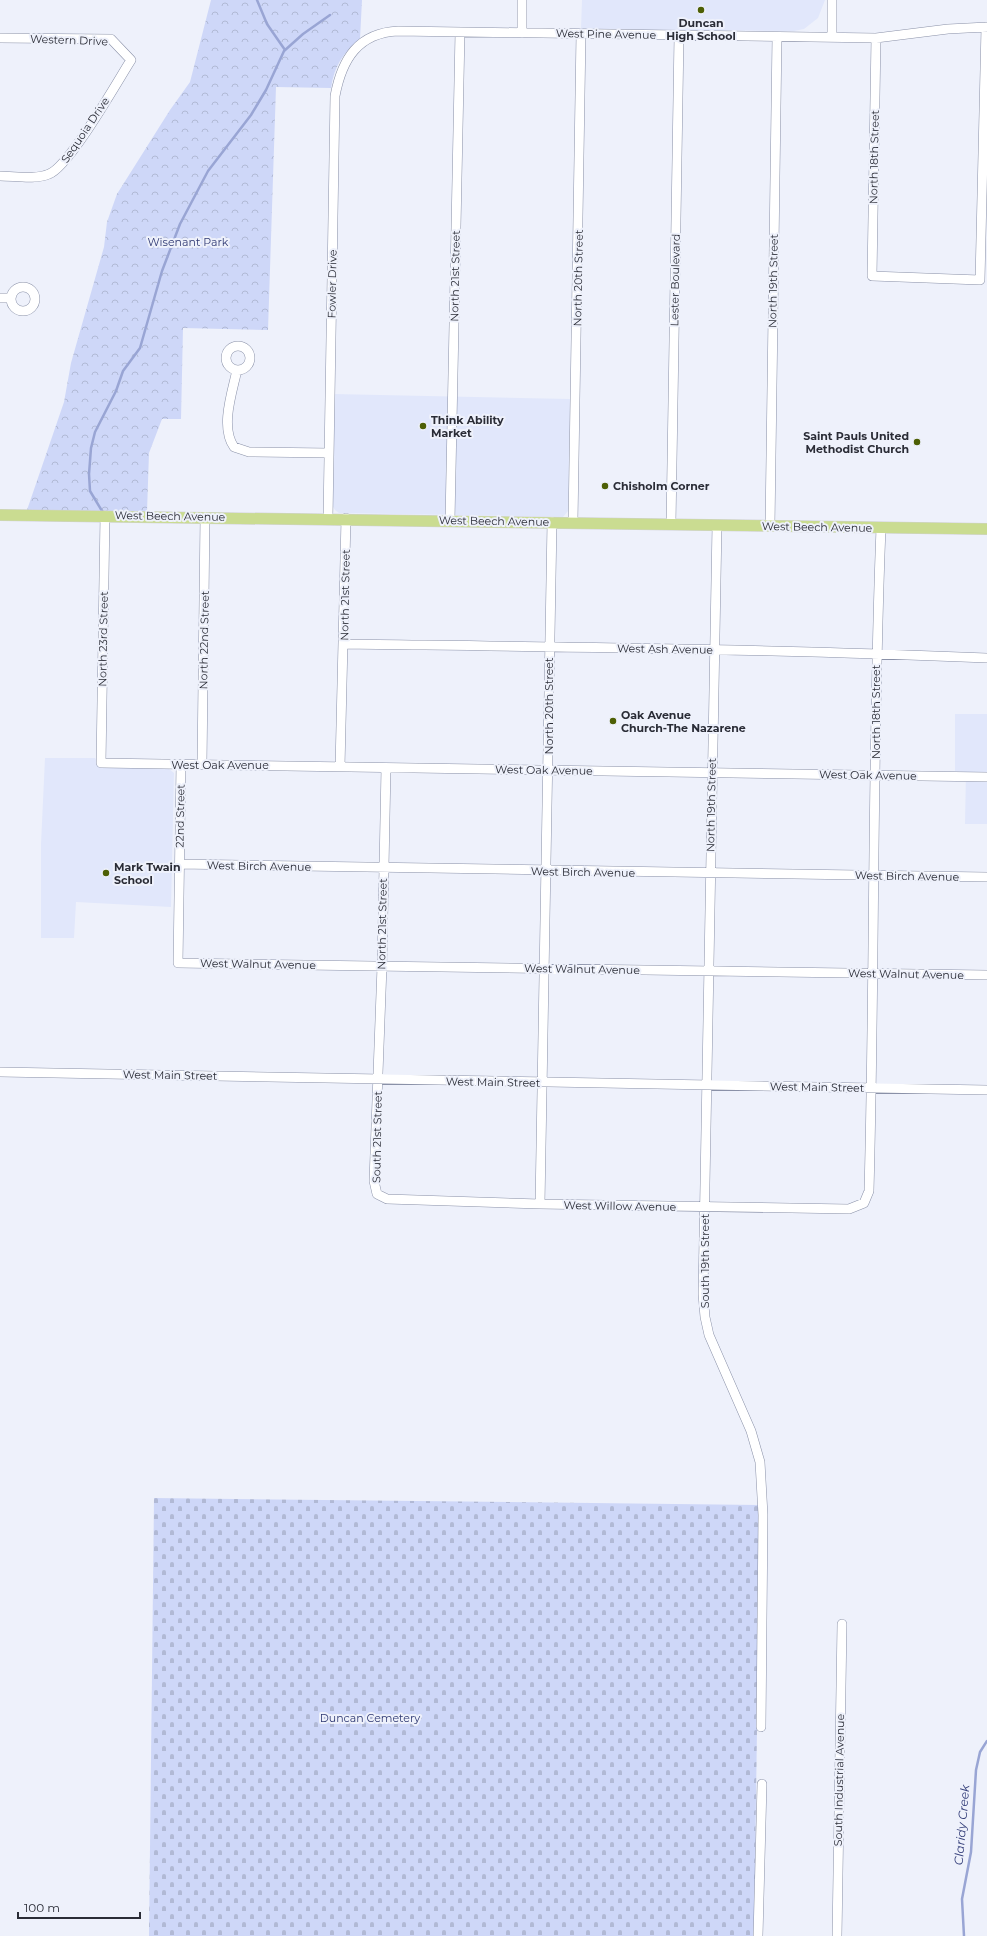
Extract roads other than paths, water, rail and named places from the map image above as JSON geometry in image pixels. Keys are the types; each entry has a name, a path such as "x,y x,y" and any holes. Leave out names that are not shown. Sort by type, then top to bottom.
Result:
{"main road":[{"name":"West Beech Avenue","path":"0,515 205,516 987,529"}],"street":[{"path":"522,0 522,33"},
{"path":"832,0 832,37"},
{"name":"West Pine Avenue","path":"352,53 365,40 380,33 389,31 876,38 948,29 986,27"},
{"name":"North 18th Street","path":"876,38 872,276 980,280 986,27"},
{"name":"North 21st Street","path":"450,520 460,32"},
{"name":"North 20th Street","path":"573,522 582,34"},
{"name":"Lester Boulevard","path":"671,524 680,36"},
{"name":"North 19th Street","path":"770,526 777,37"},
{"name":"Western Drive","path":"0,38 111,40 131,60"},
{"name":"Fowler Drive","path":"328,518 335,96 338,78 345,63 352,53"},
{"name":"Sequoia Drive","path":"0,176 41,176 56,171 70,156 131,60"},
{"path":"0,298 11,298"},
{"path":"237,370 229,408 228,427 228,435 234,447 249,452 329,453"},
{"name":"North 23rd Street","path":"101,763 105,515"},
{"name":"North 22nd Street","path":"202,764 205,516"},
{"name":"North 21st Street","path":"340,767 346,518"},
{"name":"North 20th Street","path":"540,1204 549,770 552,522"},
{"name":"North 19th Street","path":"708,1086 708,970 717,525"},
{"name":"North 18th Street","path":"864,1203 869,1191 872,1088 877,653 881,528"},
{"name":"West Ash Avenue","path":"344,644 550,646 877,653 987,658"},
{"name":"West Oak Avenue","path":"101,763 987,777"},
{"name":"22nd Street","path":"178,963 181,765"},
{"name":"North 21st Street","path":"378,1079 386,768"},
{"name":"West Birch Avenue","path":"179,864 710,874 987,877"},
{"name":"West Walnut Avenue","path":"178,963 708,970 987,976"},
{"name":"West Main Street","path":"0,1072 987,1090"},
{"name":"South 21st Street","path":"377,1194 374,1181 378,1079"},
{"name":"South 19th Street","path":"708,1086 704,1294 705,1317 709,1335 751,1431 760,1462 762,1498 761,1727"},
{"name":"West Willow Avenue","path":"377,1194 387,1200 540,1204 849,1208 864,1203"},
{"name":"South Industrial Avenue","path":"837,1936 842,1624"},
{"path":"758,1936 762,1784"}],"waterway":[{"path":"257,0 267,24 285,50"},
{"path":"102,511 90,491 89,474 91,448 95,432 116,391 123,371 140,348 162,271 180,224 208,171 251,115 266,90 284,51 303,34 330,15"},
{"name":"Claridy Creek","path":"964,1936 962,1899 971,1852 976,1770 980,1752 987,1741"}],"place":[{"name":"Duncan High School","path":"701,10"},
{"name":"Think Ability Market","path":"423,426"},
{"name":"Saint Pauls United Methodist Church","path":"917,442"},
{"name":"Chisholm Corner","path":"605,486"},
{"name":"Oak Avenue Church-The Nazarene","path":"613,721"},
{"name":"Mark Twain School","path":"106,873"}],"park label":[{"name":"Wisenant Park","path":"188,242"},
{"name":"Duncan Cemetery","path":"370,1718"}]}
